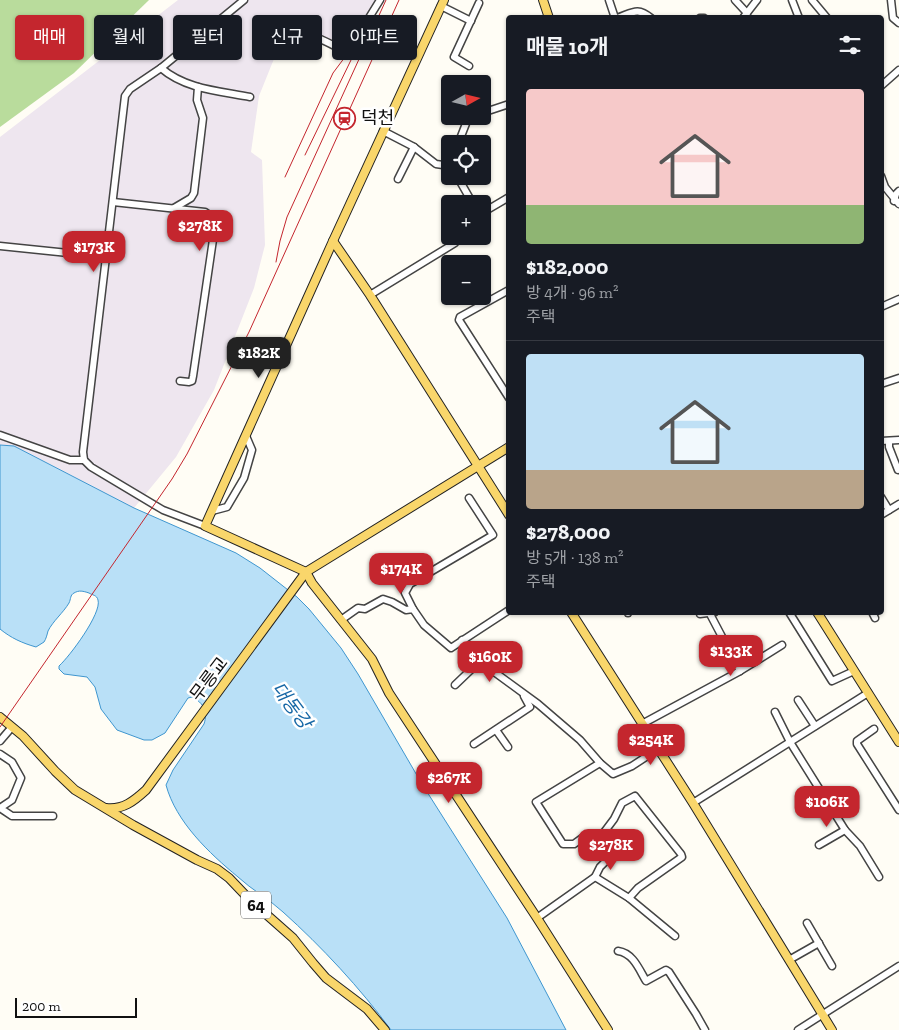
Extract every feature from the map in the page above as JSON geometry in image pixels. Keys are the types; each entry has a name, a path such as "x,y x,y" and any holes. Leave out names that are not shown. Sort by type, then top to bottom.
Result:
{"main road":[{"path":"543,0 548,15"},
{"path":"443,3 383,131 205,526 306,572 312,584 372,659 390,693 608,1030"},
{"path":"333,241 370,295 506,510"},
{"path":"306,572 506,449"},
{"name":"무릉교","path":"106,808 114,809 127,805 146,790 306,572"},
{"path":"573,615 693,803 832,1030"},
{"path":"819,615 899,742"},
{"name":"64","path":"0,717 23,736 75,790 133,825 217,869 229,878 250,900 293,938 326,978 366,1009 385,1030"}],"street":[{"path":"205,526 162,510 91,467 84,460 83,452 125,96 130,90 244,0"},
{"path":"322,40 344,50 367,21 380,0"},
{"path":"609,0 618,15"},
{"path":"735,0 744,15"},
{"path":"746,15 757,0"},
{"path":"792,0 799,15"},
{"path":"812,0 824,15"},
{"path":"891,0 893,18 899,23"},
{"path":"443,3 471,20"},
{"path":"468,66 454,57 479,3"},
{"path":"624,15 638,10 648,15"},
{"path":"160,68 169,75 198,87 250,97"},
{"path":"884,83 899,70"},
{"path":"174,208 191,198 194,193 202,118 197,100 198,87"},
{"path":"491,110 506,105"},
{"path":"383,131 414,147 436,164 441,164"},
{"path":"398,179 414,147"},
{"path":"884,184 897,202"},
{"path":"897,202 896,194 899,191"},
{"path":"491,208 506,199"},
{"path":"113,202 208,212 212,217 215,226 194,376 192,381 180,381"},
{"path":"370,295 452,245"},
{"path":"0,246 107,257"},
{"path":"506,292 460,317 459,320 506,393"},
{"path":"884,306 899,299"},
{"path":"884,383 899,378"},
{"path":"0,435 70,460 84,460"},
{"path":"212,511 227,507 244,478 252,450 246,436"},
{"path":"884,441 899,440"},
{"path":"889,442 898,470"},
{"path":"469,498 492,535 410,584 405,593 424,625 450,648 506,612"},
{"path":"884,502 889,510"},
{"path":"884,513 899,504"},
{"path":"341,620 358,608 366,609 383,599 406,610 413,609"},
{"path":"714,615 740,671"},
{"path":"791,615 832,681 854,671"},
{"path":"462,640 479,662 538,704 580,740 600,763 613,774 632,766 658,749"},
{"path":"642,724 740,671 782,645"},
{"path":"455,685 479,662"},
{"path":"474,744 530,707 522,692"},
{"path":"693,803 868,693"},
{"path":"798,700 815,726"},
{"path":"775,712 790,742 845,830 860,846 879,877"},
{"path":"0,741 12,727"},
{"path":"874,729 857,741 857,744 899,810"},
{"path":"496,730 508,747"},
{"path":"0,754 12,762 21,778 12,800 0,808 12,816 52,816"},
{"path":"585,836 574,844 563,844 536,802 600,763"},
{"path":"602,834 614,819 622,803 634,796 681,854 682,857 638,888 629,898"},
{"path":"819,845 845,830"},
{"path":"537,918 595,877 600,867 613,854"},
{"path":"595,877 629,898 675,936"},
{"path":"807,923 832,966"},
{"path":"789,960 819,943"},
{"path":"618,951 624,952 631,957 646,981 666,970 669,972 705,1030"},
{"path":"798,1030 899,966"}],"shaded area":[{"path":"178,0 385,0 374,15 332,15 332,43 322,38 322,15 252,15 252,60 274,60 259,96 251,152 262,160 265,245 254,288 214,390 176,457 134,508 14,446 0,445 0,137 100,60 163,60 163,15 159,15"}],"green space":[{"path":"0,0 149,0 134,15 94,15 94,54 74,73 0,127"}],"water":[{"name":"대동강","path":"0,445 14,446 134,508 236,553 260,568 297,597 309,609 341,648 358,674 422,784 507,918 566,1030 391,1030 340,968 312,939 278,907 243,882 205,847 177,812 166,785 173,770 204,724 206,716 200,702 192,697 188,698 165,733 152,740 144,740 117,730 101,709 95,687 87,677 64,674 59,669 59,666 84,634 95,614 98,600 96,596 89,593 79,591 71,596 67,607 50,627 44,642 36,647 17,640 0,629"}],"railway":[{"path":"276,262 287,217 386,0"},
{"path":"0,727 172,479 187,454 249,332 399,0"},
{"path":"285,177 333,73 343,60"},
{"path":"305,155 351,60"}],"place":[{"name":"덕천","path":"345,118"}]}
